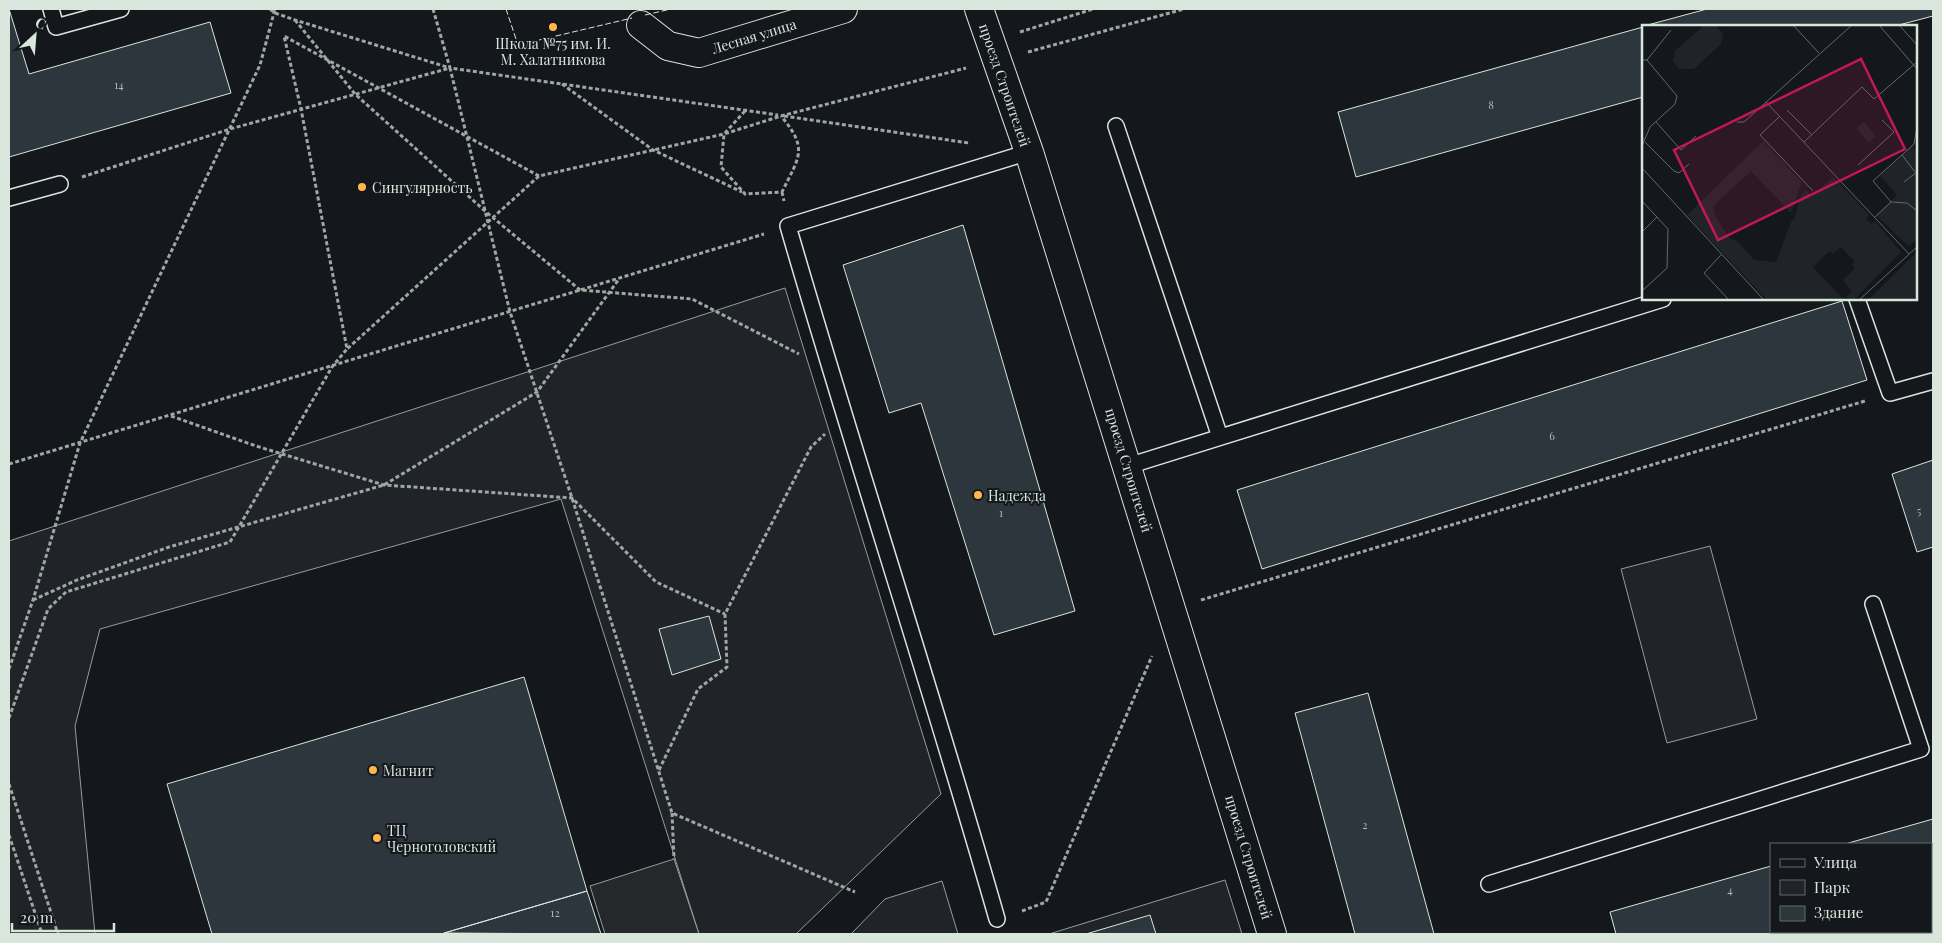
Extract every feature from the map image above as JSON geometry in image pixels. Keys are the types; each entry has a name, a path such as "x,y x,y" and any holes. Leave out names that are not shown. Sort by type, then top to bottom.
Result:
{"street":[{"name":"Лесная улица","path":"641,25 668,46 699,53 843,9"},
{"name":"проезд Строителей","path":"979,9 1029,152 1272,934"}],"lane":[{"path":"50,9 56,28 121,9"},
{"path":"1116,126 1220,437"},
{"path":"997,919 961,790 830,370 788,226 1029,152"},
{"path":"9,198 60,184"},
{"path":"1128,466 1660,300"},
{"path":"1857,300 1890,394 1933,381"},
{"path":"1489,884 1921,749 1873,604"}],"path":[{"path":"270,9 295,20 450,68 972,143"},
{"path":"433,9 450,68 510,312 572,498 672,813 674,859"},
{"path":"993,51 1093,9"},
{"path":"9,718 48,609 66,592 230,542 332,366 347,349 539,176 724,134 993,51 1184,9"},
{"path":"9,669 33,600 80,443 260,65 275,11"},
{"path":"295,20 355,94 493,218 580,290 692,299 830,370"},
{"path":"347,349 301,110 284,36 539,176"},
{"path":"60,184 230,130 450,68"},
{"path":"561,84 653,150 745,194 782,192"},
{"path":"745,194 722,167 724,134 746,110"},
{"path":"9,464 788,226 782,192 800,154 794,132 781,116"},
{"path":"33,600 76,580 169,547 384,485 537,392 619,279"},
{"path":"997,919 1046,902 1172,609 1890,394"},
{"path":"659,771 698,689 727,667 725,614 811,447 844,415"},
{"path":"171,416 282,454 384,485 572,498 656,582 725,614"},
{"path":"9,784 58,934"},
{"path":"672,813 856,892"},
{"path":"9,835 42,934"}],"green space":[{"path":"785,288 941,794 796,934 699,934 561,499 100,629 75,726 95,934 9,934 9,541"},
{"path":"1710,546 1757,719 1667,743 1621,569"},
{"path":"1225,880 1242,934 1049,934"},
{"path":"942,881 958,934 851,934 885,899"}],"shaded area":[{"path":"674,859 699,934 605,934 590,886"}],"building":[{"path":"9,9 29,74 210,22 231,93 9,157"},
{"path":"1707,9 1933,9 1933,16 1899,25 1648,25"},
{"path":"1642,27 1642,97 1356,177 1338,112"},
{"path":"963,225 1075,611 994,635 921,403 889,413 843,265"},
{"path":"1842,301 1867,380 1262,569 1237,490"},
{"path":"1933,460 1933,547 1917,552 1892,474"},
{"path":"709,616 721,659 672,675 659,629"},
{"name":"ТЦ Черноголовский","path":"524,677 587,891 441,934 212,934 167,784"},
{"path":"1368,693 1434,934 1355,934 1295,713"},
{"path":"1933,819 1933,891 1932,843 1849,843"},
{"path":"1770,866 1770,933 1788,933 1616,934 1610,912"},
{"path":"587,891 601,934 444,933"},
{"path":"1150,915 1156,934 1086,934"}],"fence":[{"path":"506,9 518,45 632,18"},
{"path":"645,15 671,9"}],"place":[{"name":"Школа №75 им. И. М. Халатникова","path":"553,27"},
{"name":"Сингулярность","path":"362,187"},
{"name":"Надежда","path":"978,495"},
{"name":"Магнит","path":"373,770"},
{"name":"ТЦ Черноголовский","path":"377,838"}]}
